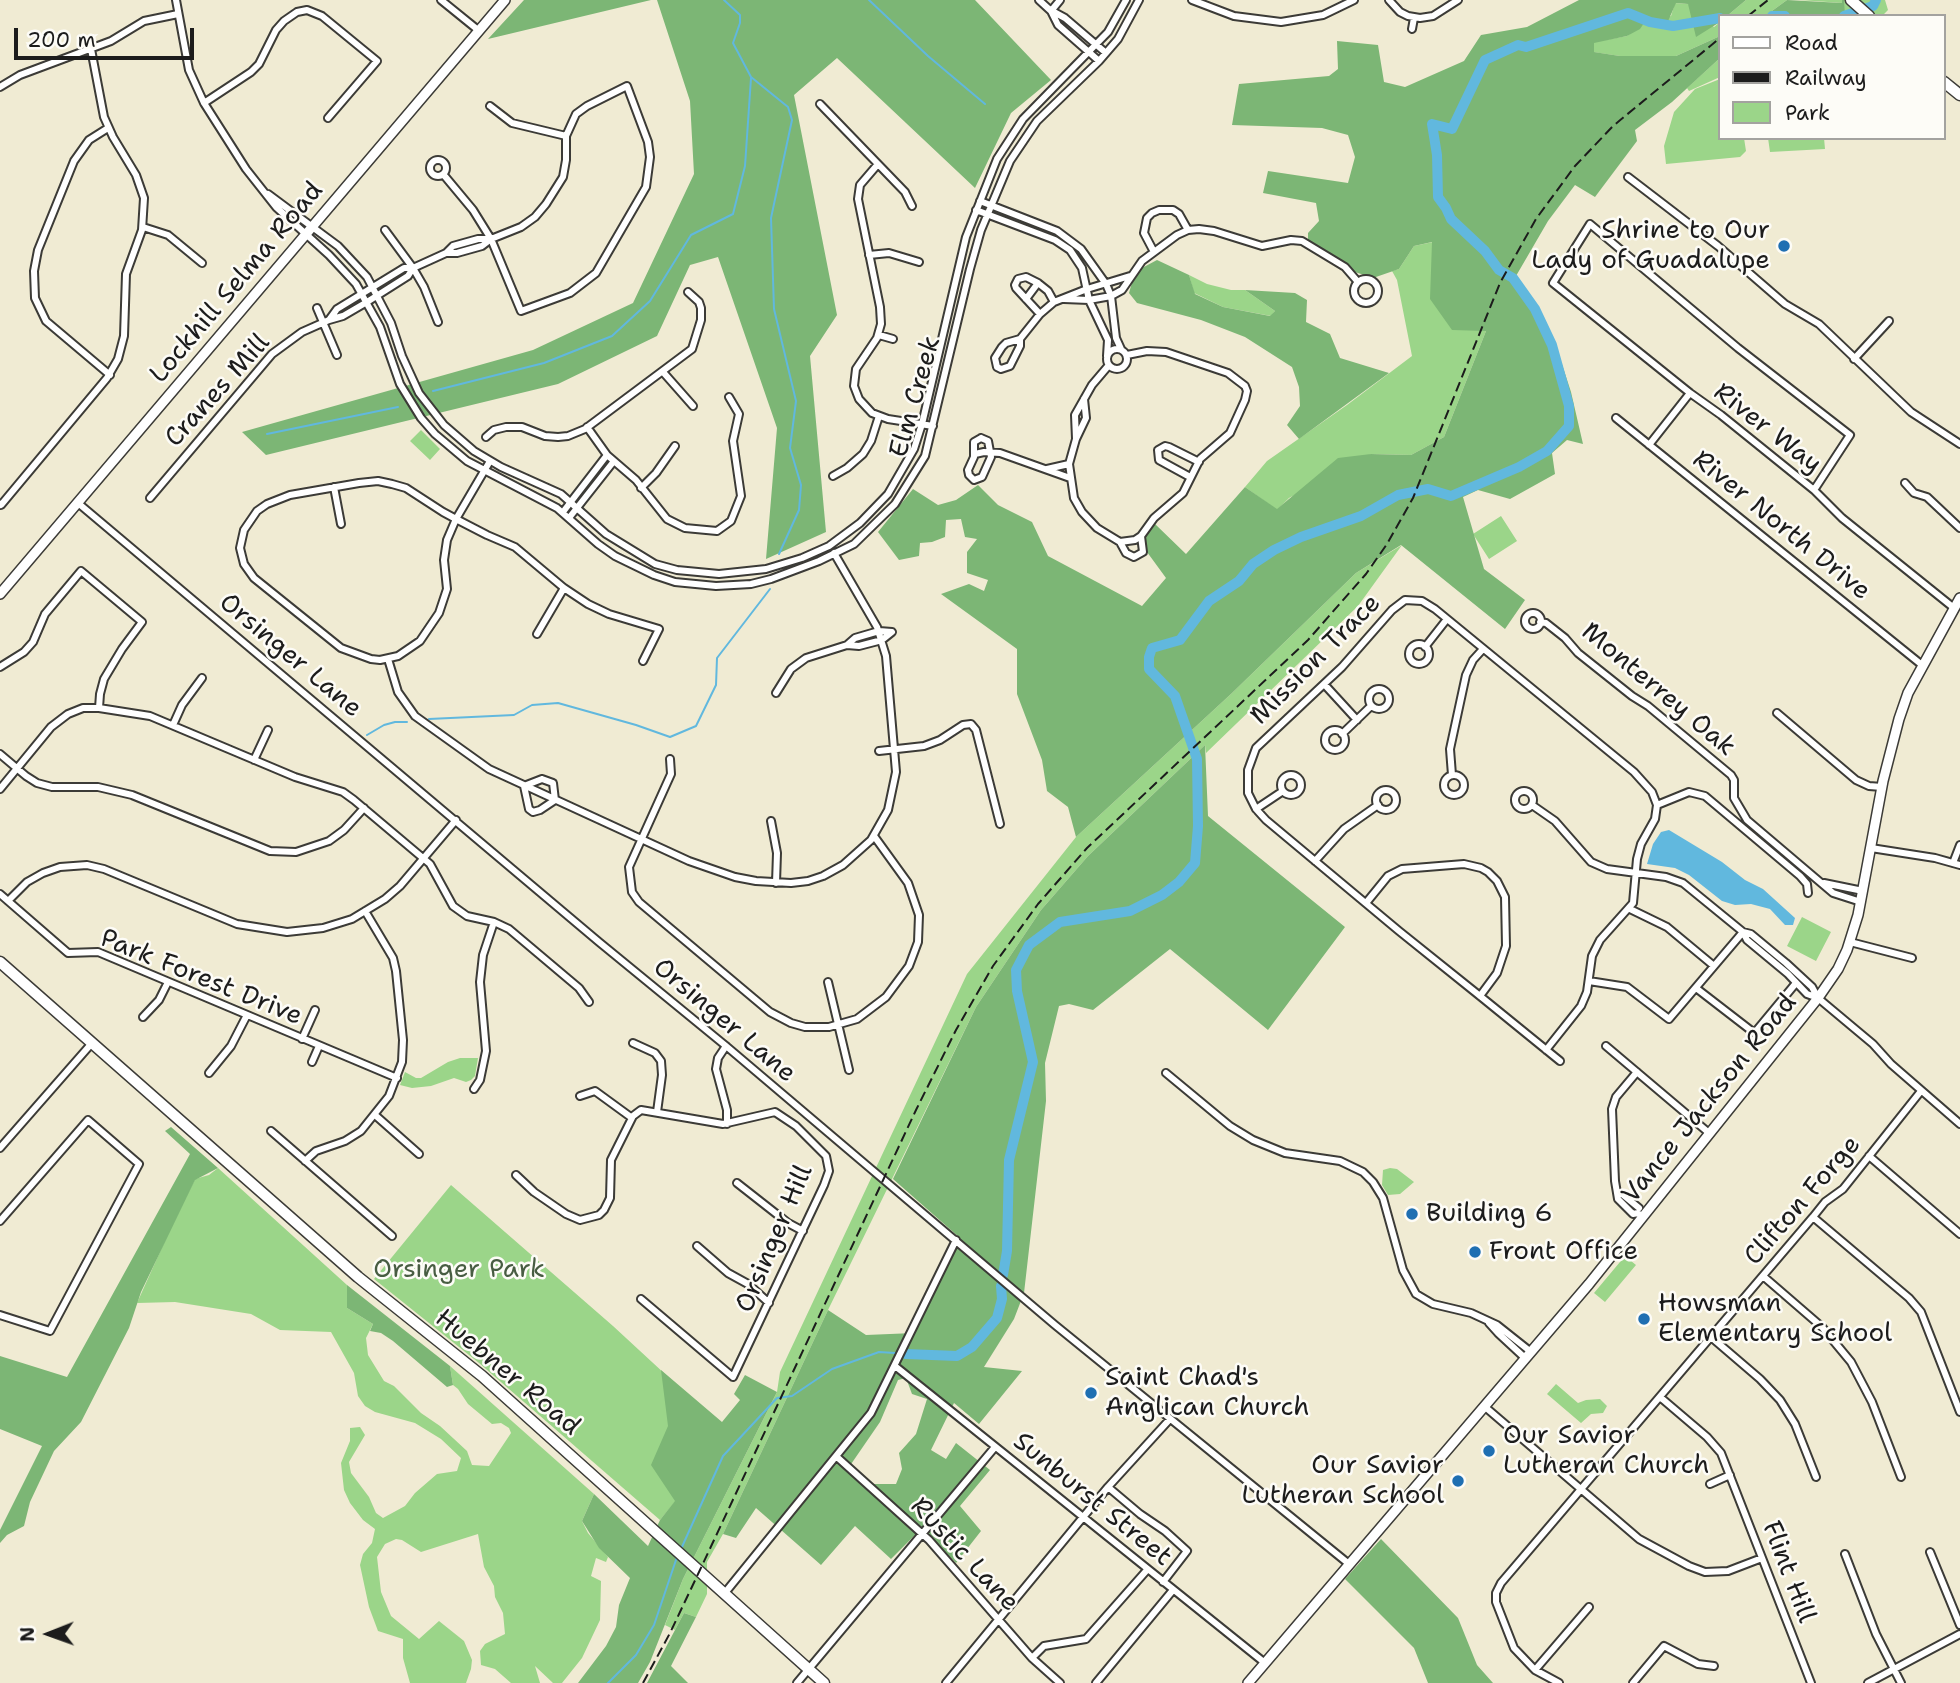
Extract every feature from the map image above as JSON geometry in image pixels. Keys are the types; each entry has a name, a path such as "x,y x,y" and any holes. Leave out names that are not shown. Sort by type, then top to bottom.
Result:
{"main road":[{"name":"Lockhill Selma Road","path":"0,594 505,0"},
{"path":"1851,0 1867,14"},
{"path":"1946,84 1960,95"},
{"name":"Vance Jackson Road","path":"1248,1683 1589,1284 1640,1213 1709,1133 1818,998 1838,969 1850,942 1861,902 1882,787 1899,719 1922,664 1960,597"},
{"name":"Huebner Road","path":"0,962 358,1277 482,1376 824,1683"}],"street":[{"path":"176,0 189,70 204,103 246,169 264,191"},
{"path":"441,0 478,30"},
{"path":"1040,0 1106,53"},
{"path":"1051,11 1060,0"},
{"name":"Elm Creek","path":"264,191 314,226 347,254 373,286 391,323 411,379 444,425 458,439 490,461 538,482 571,501 618,544 655,564 719,575 749,572 802,558 829,545 860,523 888,494 914,449 961,257 976,210 997,159 1023,118 1108,32 1126,0"},
{"name":"Elm Creek","path":"264,191 276,207 338,263 362,293 380,327 400,384 415,409 450,448 485,471 531,493 562,512 615,556 654,575 686,583 716,586 751,584 789,573 834,554 860,539 895,504 925,456 970,269 987,214 1010,161 1037,121 1118,39 1139,0"},
{"path":"1196,1 1234,16 1281,22 1323,15 1354,0"},
{"path":"1389,0 1399,12 1414,18 1433,16 1458,0"},
{"path":"204,103 260,64 276,30 297,12 307,10 322,16 377,61 328,118"},
{"path":"1051,11 1058,25 1099,61"},
{"path":"0,87 27,72 111,41 144,21 178,14"},
{"path":"1412,29 1414,18"},
{"path":"1069,35 1076,27"},
{"path":"1,504 110,375 118,359 124,336 126,274 143,227 145,206 139,182 108,128 101,106 91,49"},
{"path":"413,268 446,253 482,246 491,239 521,227 546,204 565,171 566,136 571,122 587,106 627,86 650,149 650,172 641,197 601,266 591,278 570,293 521,311 491,239 473,211 443,174"},
{"path":"820,104 905,192 912,206"},
{"path":"490,106 512,122 566,136"},
{"path":"108,128 89,140 74,161 38,250 34,271 35,298 47,321 110,375"},
{"path":"878,164 866,175 858,192 881,313 879,335 858,365 854,377 859,399 864,407 879,416 933,426"},
{"path":"1628,177 1718,246 1785,304 1819,324 1911,412 1960,444"},
{"path":"976,210 1055,240 1070,250 1083,268 1089,300 1108,341 1109,365 1114,369 1122,369 1127,363 1127,355 1121,349 1114,324 1111,296 1085,253 1066,237 980,201"},
{"path":"1154,252 1144,233 1147,218 1152,212 1173,210 1179,214 1188,230"},
{"name":"River Way","path":"1814,490 1850,435 1738,348 1590,224 1553,282 1814,490 1842,519 1954,608"},
{"path":"143,227 167,235 202,263"},
{"path":"1064,299 1089,300 1111,296 1122,290 1142,261 1188,230 1207,229 1262,246 1291,240 1302,241 1345,267 1358,282"},
{"path":"385,230 424,287 438,322"},
{"path":"869,255 889,253 919,262"},
{"name":"Cranes Mill","path":"327,321 337,309 373,286 404,268 413,268"},
{"name":"Cranes Mill","path":"150,498 272,354 293,338 367,302 408,276 413,268"},
{"path":"1020,339 1020,346 1010,366 1002,369 998,367 995,358 1002,347 1020,339 1040,314 1054,302 1130,276"},
{"path":"1040,314 1016,288 1018,279 1026,277 1038,283 1048,291 1054,302"},
{"path":"1026,299 1038,283"},
{"path":"486,437 494,430 522,427 558,438 587,427 688,354 695,344 701,308 699,302 688,292"},
{"path":"317,308 327,321 337,355"},
{"path":"1854,359 1889,321"},
{"path":"879,335 893,339"},
{"path":"1107,356 1113,349 1121,349"},
{"path":"1120,542 1135,540 1141,536 1153,518 1183,493 1206,453 1230,433 1247,391 1245,386 1228,373 1166,352 1147,351 1127,355"},
{"path":"1109,365 1084,399 1086,418 1076,439 1069,464 1070,478 1074,498 1082,512 1097,528 1120,542 1130,556 1143,552 1141,536"},
{"path":"663,372 693,405"},
{"path":"1649,444 1690,393"},
{"path":"587,427 607,455 642,488 667,519 685,528 717,531 731,521 737,512 741,491 733,441 739,414 729,397"},
{"path":"834,476 863,454 879,416"},
{"name":"River North Drive","path":"1616,418 1922,664"},
{"path":"981,438 988,441 991,452 982,477 974,480 968,470 975,454 974,442 981,438"},
{"path":"642,488 675,446"},
{"path":"1190,477 1159,460 1158,450 1165,446 1199,462"},
{"path":"1166,464 1173,449"},
{"path":"975,454 991,452 1070,478"},
{"path":"562,512 607,455"},
{"path":"490,461 456,519 445,547 447,589 439,613 420,641 406,652 388,659 371,659 351,653 332,642 254,578 244,564 240,548 244,530 249,520 267,504 290,495 370,482 392,484 406,488 456,519 515,547 564,588 608,614 659,629 643,661"},
{"path":"569,518 614,461"},
{"path":"1046,469 1069,464"},
{"path":"1905,483 1914,493 1927,497 1960,528"},
{"path":"334,488 341,524"},
{"name":"Orsinger Lane","path":"78,503 1170,1419 1349,1564"},
{"path":"388,659 398,692 415,716 489,769 689,861 736,877 791,883 823,876 843,865 874,836 883,823 892,798 896,772 890,678 882,640 866,606 829,545"},
{"path":"0,667 24,652 33,642 45,614 81,571 142,622 104,679 99,708"},
{"path":"537,634 564,588"},
{"name":"Mission Trace","path":"1256,809 1248,793 1247,781 1249,764 1256,748 1324,684 1366,642 1397,605 1405,600 1422,601 1447,619 1634,772 1652,792 1657,804"},
{"path":"1425,647 1447,619"},
{"name":"Monterrey Oak","path":"1541,622 1565,638 1578,653 1648,706 1731,775 1734,780 1734,798 1743,816 1838,896 1861,902"},
{"path":"776,693 783,678 801,661 846,645 859,646 882,640 892,632 879,631 855,638 846,645"},
{"path":"1452,775 1450,749 1466,675 1473,660 1483,649"},
{"path":"173,725 202,678"},
{"path":"1324,684 1357,720"},
{"path":"1342,734 1371,706"},
{"path":"0,789 58,720 78,710 99,708 132,712 173,725 312,784 343,792 424,858 436,873 453,906 467,916 494,922 509,929 579,988 589,1002"},
{"path":"1777,713 1856,780 1869,786 1882,787"},
{"path":"879,751 924,746 940,740 963,725 971,724 976,730 1000,824"},
{"path":"254,760 268,730"},
{"path":"0,754 33,781 44,785 98,787 132,795 253,846 286,853 305,850 329,841 344,830 364,808"},
{"path":"670,759 671,774 632,858 629,876 632,892 639,902 777,1016 806,1027 838,1026 857,1019 886,997 909,966 918,942 919,915 912,892 874,836"},
{"path":"524,786 537,780 548,780 552,783 555,800"},
{"path":"524,786 529,809 533,812 555,800"},
{"path":"1283,791 1256,809 1266,820 1560,1061"},
{"path":"1546,1050 1581,1006 1595,949 1609,929 1630,909 1635,894 1639,851 1655,819 1657,804 1689,792 1705,796 1801,876 1807,884 1808,893"},
{"path":"1315,861 1354,820 1378,805"},
{"path":"1532,805 1555,821 1591,862 1607,869 1665,877 1683,883 1743,932 1747,940 1807,993 1818,998 1873,1044 1886,1060 1960,1124"},
{"path":"0,894 8,901 35,877 60,867 78,865 104,869 222,919 254,928 286,932 307,931 336,925 393,893 456,820"},
{"path":"771,821 777,853 776,883"},
{"path":"1871,848 1956,864 1960,845"},
{"path":"1366,903 1388,876 1402,869 1464,864 1488,872 1497,881 1504,897 1506,946 1497,973 1480,996"},
{"name":"Monterrey Oak","path":"1824,883 1863,891"},
{"path":"1838,896 1840,886"},
{"name":"Park Forest Drive","path":"8,901 68,953 98,952 397,1078"},
{"path":"1630,909 1667,927 1714,966"},
{"path":"304,1161 323,1147 354,1137 375,1115 389,1096 404,1050 393,958 365,911"},
{"path":"474,1089 480,1080 486,1051 480,982 483,955 494,922"},
{"path":"1589,981 1627,987 1669,1019 1743,932"},
{"path":"1743,932 1751,934 1793,968 1812,987 1818,998"},
{"path":"1850,942 1912,958"},
{"path":"143,1017 159,1000 168,982"},
{"path":"828,982 849,1070"},
{"path":"1696,988 1753,1032 1796,983"},
{"path":"302,1039 316,1010"},
{"path":"209,1073 231,1046 247,1015"},
{"path":"0,1148 92,1043"},
{"path":"633,1043 654,1053 661,1061 657,1112"},
{"name":"Park Forest Drive","path":"312,1062 319,1046"},
{"path":"726,1046 718,1059 716,1069 727,1110 727,1124"},
{"path":"1606,1046 1709,1133"},
{"path":"1618,1193 1640,1203 1640,1213 1633,1214 1618,1199 1612,1109 1616,1097 1637,1072"},
{"path":"1166,1073 1230,1126 1253,1140 1285,1153 1346,1163 1363,1172 1383,1198 1403,1270 1416,1294 1433,1304 1471,1313 1497,1325 1528,1355"},
{"path":"516,1175 534,1192 566,1214 580,1220 599,1216 604,1210 610,1198 611,1160 632,1118 599,1093 590,1091 580,1096"},
{"name":"Clifton Forge","path":"1535,1670 1514,1648 1498,1610 1496,1593 1501,1583 1825,1202 1843,1189 1921,1091"},
{"name":"Orsinger Hill","path":"632,1118 641,1110 713,1124 727,1124 775,1112 796,1126 826,1156 829,1171 733,1377 641,1299"},
{"path":"375,1115 419,1154"},
{"path":"0,1221 89,1120 139,1164 50,1331 0,1315"},
{"path":"271,1131 392,1236"},
{"path":"1869,1156 1960,1234"},
{"path":"737,1182 788,1223 803,1231"},
{"path":"1813,1217 1909,1298 1921,1312 1960,1412"},
{"path":"724,1594 871,1413 956,1240"},
{"path":"697,1246 769,1303"},
{"path":"1763,1276 1822,1326 1851,1362 1872,1402 1901,1476"},
{"path":"1711,1337 1780,1399 1795,1424 1816,1477"},
{"name":"Sunburst Street","path":"895,1366 1265,1663"},
{"name":"Flint Hill","path":"1660,1397 1721,1453 1811,1683"},
{"path":"1484,1406 1639,1539 1694,1569 1705,1572 1723,1572 1762,1558"},
{"path":"946,1683 1082,1517 1170,1419"},
{"path":"797,1683 995,1447"},
{"name":"Rustic Lane","path":"837,1457 922,1534 1032,1658 1060,1683"},
{"path":"1710,1484 1730,1475"},
{"path":"1108,1487 1187,1551 1163,1581"},
{"path":"1930,1552 1960,1625"},
{"path":"1845,1555 1876,1634 1901,1683"},
{"path":"1032,1658 1044,1646 1086,1640 1146,1570"},
{"path":"1096,1683 1173,1590"},
{"path":"1559,1683 1535,1670 1589,1607"},
{"path":"1868,1683 1960,1634"},
{"path":"1633,1683 1664,1646 1698,1664 1714,1666"}],"green space":[{"path":"524,0 651,0 488,39"},
{"path":"657,0 975,0 1051,80 1011,113 975,188 837,58 794,95 837,315 810,356 826,532 766,559 777,428 718,257 690,265 657,336 558,384 266,455 242,432 533,350 633,303 694,174 690,101"},
{"path":"1579,0 1746,0 1729,14 1718,14 1718,23 1696,37 1688,4 1676,3 1665,28 1644,23 1640,29 1627,36 1594,43 1594,52 1620,56 1676,56 1718,37 1718,60 1672,102 1635,130 1637,141 1595,197 1575,185 1548,221 1516,276 1541,315 1556,346 1571,392 1583,444 1567,440 1552,453 1555,474 1510,499 1478,490 1463,497 1484,569 1525,600 1505,629 1401,545 1356,573 1231,694 1076,837 1068,807 1047,791 1042,760 1017,694 1017,649 941,594 969,584 984,591 988,580 967,573 967,552 977,539 965,537 961,519 946,520 945,537 920,543 919,556 899,560 878,532 913,489 938,505 956,500 978,485 998,505 1032,522 1048,556 1142,606 1166,578 1147,552 1144,536 1155,524 1186,554 1245,487 1277,509 1338,458 1371,454 1411,455 1444,437 1486,331 1452,330 1430,299 1432,242 1414,246 1399,269 1373,278 1355,272 1308,241 1308,233 1319,221 1316,203 1263,193 1268,171 1348,183 1355,157 1348,135 1322,128 1232,125 1239,84 1329,76 1338,69 1337,41 1378,45 1384,82 1405,87 1464,61 1481,35 1527,27"},
{"path":"1746,0 1787,0 1768,14 1729,14"},
{"path":"1787,0 1842,3 1844,0 1845,14 1768,14"},
{"path":"1800,0 1885,0 1888,10 1884,14 1845,14 1842,3"},
{"path":"1675,3 1688,4 1714,27 1718,24 1718,37 1676,56 1620,56 1593,52 1594,42 1627,36 1644,23 1671,16"},
{"path":"1718,60 1718,78 1689,91 1687,88"},
{"path":"1718,80 1718,140 1744,140 1746,151 1740,157 1666,164 1664,146 1674,112 1695,89"},
{"path":"1768,140 1824,140 1825,149 1770,152"},
{"path":"1433,242 1486,331 1444,437 1411,455 1371,454 1289,498 1277,510 1245,487 1267,461 1412,356 1397,280 1392,271 1399,269 1414,246"},
{"path":"1157,260 1189,275 1195,294 1223,307 1270,316 1275,311 1245,290 1295,293 1307,300 1306,322 1330,334 1340,358 1389,373 1299,439 1287,425 1300,406 1299,387 1292,367 1245,337 1201,320 1137,303 1129,293 1133,279 1142,268"},
{"path":"1189,275 1207,284 1231,290 1245,290 1275,311 1271,316 1223,307 1194,293"},
{"path":"421,430 440,449 430,460 410,441"},
{"path":"1501,516 1517,541 1489,559 1473,534"},
{"path":"1402,545 1358,606 1206,753 1205,745 1088,856 1041,910 976,1007 828,1310 723,1534 707,1562 707,1594 696,1617 684,1613 675,1630 665,1625 683,1579 777,1392 780,1372 967,974 1076,837 1231,694 1356,573"},
{"path":"1205,745 1208,816 1345,927 1268,1030 1170,949 1093,1010 1069,1004 1059,1006 1045,1063 1046,1101 1024,1293 1014,1319 984,1367 1022,1371 979,1424 954,1403 931,1450 946,1459 956,1443 990,1470 960,1506 981,1531 956,1563 922,1528 891,1559 855,1526 821,1565 756,1508 736,1538 723,1534 828,1310 866,1335 914,1333 960,1238 893,1179 976,1007 1041,910 1088,856","holes":["906,1378 912,1394 927,1399 916,1434 899,1453 902,1469 896,1484 862,1484 847,1470 880,1422 898,1380"]},
{"path":"1802,917 1831,932 1816,961 1787,946"},
{"path":"460,1058 478,1058 475,1076 471,1080 466,1082 454,1078 431,1086 412,1088 400,1085 405,1072 421,1078"},
{"path":"171,1127 218,1168 195,1180 141,1292 129,1328 81,1422 54,1451 30,1502 24,1526 7,1535 0,1543 0,1530 42,1446 0,1429 0,1356 67,1377 190,1154 165,1131"},
{"path":"218,1168 347,1285 347,1308 373,1324 366,1338 368,1355 384,1381 394,1386 421,1413 467,1451 472,1465 489,1466 511,1433 509,1428 501,1423 492,1424 468,1404 453,1385 450,1366 594,1494 582,1521 588,1533 608,1557 606,1562 596,1558 591,1576 601,1581 600,1620 582,1658 562,1683 553,1683 535,1666 540,1683 511,1683 495,1669 481,1665 480,1651 485,1644 505,1634 503,1613 484,1567 478,1534 421,1552 396,1539 385,1544 377,1557 381,1592 391,1616 419,1639 439,1621 464,1641 472,1660 466,1683 410,1683 403,1658 403,1639 378,1631 369,1607 360,1565 363,1554 372,1543 375,1529 363,1520 350,1503 344,1490 341,1463 350,1441 350,1428 360,1427 365,1435 349,1462 351,1473 369,1497 376,1513 383,1518 405,1506 415,1493 437,1474 457,1471 461,1458 441,1439 415,1423 375,1412 365,1406 358,1396 354,1373 331,1332 280,1330 251,1314 175,1302 137,1303 195,1179 209,1175"},
{"path":"1397,1169 1414,1182 1400,1194 1388,1195 1382,1185 1383,1170"},
{"name":"Orsinger Park","path":"451,1185 613,1326 744,1447 679,1497 660,1520 479,1363 374,1279"},
{"path":"1625,1256 1636,1265 1605,1302 1594,1293"},
{"path":"347,1285 450,1366 453,1385 447,1387 393,1341 381,1333 370,1331 373,1324 347,1308"},
{"path":"661,1370 722,1422 740,1400 734,1394 745,1375 777,1392 683,1579 650,1662 638,1683 578,1683 606,1646 616,1627 619,1605 630,1578 599,1548 582,1521 594,1494 648,1546 660,1520 675,1501 651,1465 668,1426"},
{"path":"1556,1384 1578,1403 1600,1399 1607,1406 1603,1413 1591,1414 1581,1423 1547,1394"},
{"path":"1381,1539 1458,1618 1477,1665 1493,1683 1428,1683 1414,1648 1345,1579"},
{"path":"684,1613 696,1617 671,1666 688,1683 647,1683"}],"water":[{"path":"1669,830 1763,889 1795,918 1793,925 1785,925 1770,909 1722,901 1689,875 1675,868 1647,864 1653,844 1661,832"}],"waterway":[{"path":"724,0 740,15 733,43 751,77 788,107 792,120 771,218 774,309 796,401 790,448 801,485 799,510 779,554"},
{"path":"869,0 928,56 985,104"},
{"path":"1850,14 1873,6 1876,0"},
{"path":"1003,1275 1007,1251 1009,1160 1033,1062 1017,991 1016,970 1029,945 1060,922 1130,911 1162,895 1179,882 1195,863 1198,826 1197,759 1175,696 1149,669 1152,648 1180,640 1209,601 1239,581 1253,564 1274,550 1301,537 1361,516 1398,495 1428,489 1451,496 1519,467 1547,451 1569,426 1569,406 1552,345 1535,309 1513,278 1499,270 1485,251 1451,219 1438,197 1437,155 1432,124 1452,129 1485,60 1518,45 1526,47 1628,13 1650,22 1673,26 1718,18"},
{"path":"433,391 544,363 612,336 650,301 691,235 733,214 745,166 751,78"},
{"path":"267,434 398,407"},
{"path":"429,719 514,715 532,705 558,703 670,737 696,726 716,685 717,658 770,589"},
{"path":"367,735 384,725 407,722"},
{"path":"906,1354 957,1356 972,1347 997,1318 1002,1299 1001,1286"},
{"path":"681,1549 723,1456 777,1398 792,1396 832,1369 879,1352 895,1353"},
{"path":"608,1683 636,1655 654,1625 677,1557"}],"railway":[{"path":"1750,14 1768,0"},
{"path":"643,1683 670,1633 916,1110 956,1030 993,966 1038,904 1087,848 1308,640 1366,574 1413,498 1500,283 1536,219 1575,166 1613,126 1718,40"}],"place":[{"name":"Shrine to Our Lady of Guadalupe","path":"1784,246"},
{"name":"Building 6","path":"1412,1214"},
{"name":"Front Office","path":"1475,1252"},
{"name":"Howsman Elementary School","path":"1644,1319"},
{"name":"Saint Chad's Anglican Church","path":"1091,1393"},
{"name":"Our Savior Lutheran Church","path":"1489,1451"},
{"name":"Our Savior Lutheran School","path":"1458,1481"}]}
